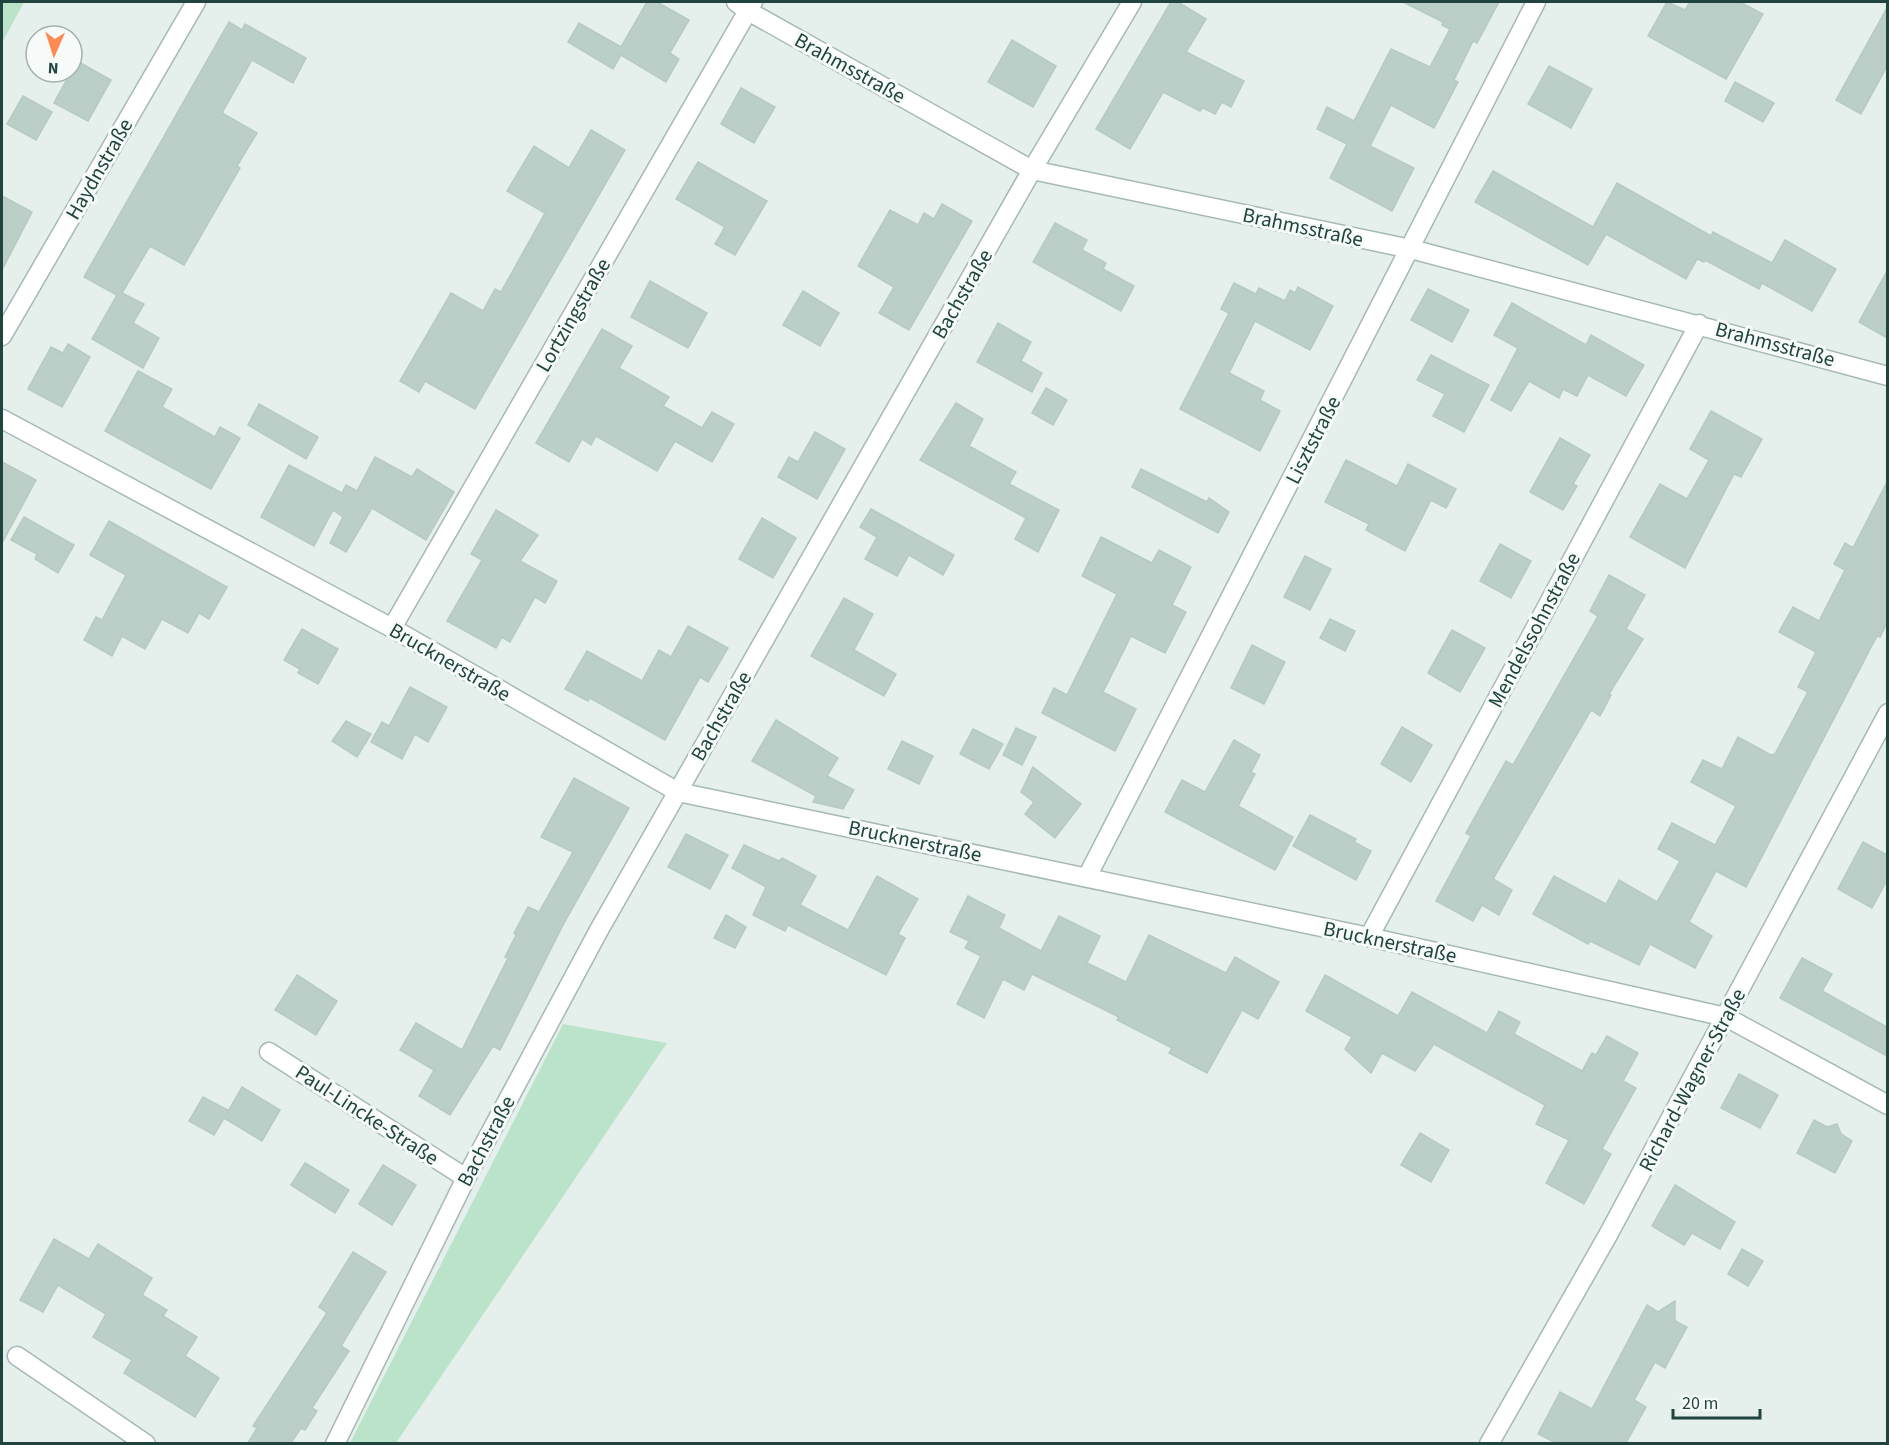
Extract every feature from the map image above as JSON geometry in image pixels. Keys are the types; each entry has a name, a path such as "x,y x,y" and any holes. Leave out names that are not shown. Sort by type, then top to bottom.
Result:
{"street":[{"name":"Haydnstraße","path":"2,336 196,2"},
{"name":"Bachstraße","path":"335,1443 466,1178 599,930 1032,170 1132,2"},
{"name":"Lisztstraße","path":"1087,877 1536,2"},
{"name":"Brahmsstraße","path":"746,5 1032,170 1411,249 1700,324 1887,376"},
{"name":"Lortzingstraße","path":"392,628 746,5"},
{"name":"Mendelssohnstraße","path":"1369,937 1700,324"},
{"name":"Brucknerstraße","path":"2,419 392,628 678,792 1369,937 1726,1017 1887,1105"},
{"name":"Richard-Wagner-Straße","path":"1489,1443 1608,1235 1887,713"},
{"name":"Paul-Lincke-Straße","path":"269,1052 466,1178"},
{"path":"17,1356 146,1443"}],"green space":[{"path":"2,2 24,2 2,43"},
{"path":"563,1024 667,1043 396,1443 350,1443"}],"building":[{"path":"647,2 657,2 689,20 670,53 679,59 666,82 621,55 613,69 568,42 579,23 621,47"},
{"path":"1171,2 1178,2 1206,19 1186,52 1244,81 1231,107 1222,102 1215,114 1203,108 1200,111 1163,92 1130,149 1096,129"},
{"path":"1403,2 1499,2 1477,43 1473,41 1454,80 1458,82 1434,128 1391,105 1370,146 1414,168 1392,211 1330,178 1347,144 1317,129 1327,107 1354,121 1391,49 1430,67 1450,29 1442,25 1443,22"},
{"path":"1667,2 1685,10 1690,2 1740,2 1763,14 1726,79 1648,36"},
{"path":"1887,8 1887,66 1861,114 1836,100"},
{"path":"229,22 242,30 245,24 306,58 293,83 252,60 222,113 257,133 237,166 240,168 184,265 150,246 122,293 144,304 133,323 159,338 143,368 92,339 117,295 84,277"},
{"path":"1012,40 1056,66 1033,107 988,82"},
{"path":"84,65 111,80 88,121 54,103 64,84 84,84"},
{"path":"1549,66 1592,89 1571,128 1528,104"},
{"path":"1735,82 1774,103 1763,122 1725,101"},
{"path":"741,88 775,107 754,143 721,124"},
{"path":"23,96 52,112 36,140 7,124"},
{"path":"591,130 625,150 475,409 425,381 419,392 400,381 451,293 483,311 495,289 501,292 545,213 507,191 534,146 569,168"},
{"path":"698,162 767,201 735,255 715,244 725,227 676,199"},
{"path":"1493,171 1593,227 1617,183 1711,236 1713,232 1772,263 1785,240 1836,269 1812,311 1762,283 1759,289 1705,260 1704,262 1697,259 1686,279 1606,234 1588,265 1475,202"},
{"path":"2,196 32,212 2,270"},
{"path":"942,204 972,221 909,330 879,313 894,287 858,266 890,210 918,225 924,213 934,219"},
{"path":"1055,223 1087,240 1082,250 1106,263 1103,269 1134,286 1121,311 1033,262"},
{"path":"1887,271 1887,338 1859,322"},
{"path":"650,281 707,313 688,348 631,317"},
{"path":"1234,283 1256,294 1259,288 1285,301 1290,290 1295,293 1298,287 1333,306 1310,350 1255,321 1229,373 1264,391 1260,400 1280,411 1260,451 1180,409 1229,313 1221,309"},
{"path":"1428,289 1469,310 1452,342 1411,320"},
{"path":"803,291 839,313 820,346 783,325"},
{"path":"1512,303 1586,345 1591,335 1644,365 1626,396 1588,375 1577,396 1563,389 1559,398 1529,381 1511,411 1491,400 1518,348 1494,335"},
{"path":"998,323 1031,342 1021,361 1042,373 1032,392 977,362"},
{"path":"602,329 632,346 619,368 669,397 663,406 702,428 712,412 734,424 712,462 675,441 657,471 596,436 591,445 582,439 569,462 536,443"},
{"path":"68,344 90,357 62,407 28,389 51,347 63,353"},
{"path":"1431,355 1489,385 1464,432 1433,416 1445,394 1417,380"},
{"path":"138,371 172,389 162,407 215,437 220,427 240,438 211,489 105,431"},
{"path":"1046,388 1067,400 1053,425 1032,413"},
{"path":"956,403 983,419 969,446 1016,472 1009,484 1059,510 1038,552 1015,539 1026,518 920,460"},
{"path":"259,404 318,437 306,459 248,425"},
{"path":"1711,411 1762,439 1741,477 1734,474 1685,568 1630,537 1660,484 1687,499 1709,460 1690,449"},
{"path":"815,432 845,449 817,499 778,477 789,457 798,462"},
{"path":"1560,438 1590,455 1573,484 1577,486 1563,510 1530,492"},
{"path":"375,457 412,477 417,469 454,492 426,540 372,508 346,552 330,543 343,517 333,510 314,546 261,517 289,465 342,493 346,485 357,491"},
{"path":"1346,460 1397,486 1408,464 1456,489 1446,508 1431,500 1405,551 1366,530 1369,524 1325,502"},
{"path":"2,462 36,480 2,543"},
{"path":"1141,469 1207,502 1209,498 1229,512 1218,533 1132,487"},
{"path":"1887,482 1887,623 1880,637 1877,636 1746,887 1716,871 1689,922 1712,936 1695,968 1650,944 1639,965 1590,941 1588,944 1533,914 1554,876 1606,904 1619,880 1657,902 1680,861 1658,849 1672,823 1715,845 1736,806 1691,782 1703,760 1722,769 1738,737 1771,755 1775,754 1808,692 1798,687 1816,652 1779,632 1793,607 1819,621 1845,570 1834,564 1845,543 1853,548"},
{"path":"871,509 954,555 943,575 909,555 897,576 865,559 877,537 860,527"},
{"path":"496,510 538,535 520,561 557,581 545,603 535,597 510,642 502,637 496,648 447,621 482,560 471,554"},
{"path":"24,517 74,545 58,573 35,559 37,554 11,540"},
{"path":"762,518 796,538 773,578 739,559"},
{"path":"109,521 227,587 209,619 199,613 188,633 162,619 145,649 122,636 112,656 84,640 96,617 102,620 126,575 90,555"},
{"path":"1101,537 1152,563 1159,550 1191,567 1172,605 1186,612 1165,653 1131,636 1103,692 1136,709 1115,751 1042,713 1054,688 1067,695 1117,594 1082,576"},
{"path":"1500,544 1531,561 1511,598 1480,581"},
{"path":"1305,556 1331,569 1310,610 1284,597"},
{"path":"1609,575 1645,595 1626,629 1643,639 1609,694 1611,695 1600,716 1591,710 1493,879 1512,890 1499,915 1482,905 1473,921 1436,901 1471,836 1466,833 1506,761 1513,765 1598,616 1590,611"},
{"path":"844,598 873,614 854,650 896,674 884,696 811,656"},
{"path":"1330,619 1355,631 1345,651 1320,638"},
{"path":"688,626 728,648 708,682 700,677 665,740 590,698 588,701 565,689 587,651 642,681 659,650 671,657"},
{"path":"302,629 338,649 318,684 298,673 300,669 284,660"},
{"path":"1452,630 1485,648 1460,692 1428,673"},
{"path":"1252,645 1285,662 1264,704 1231,688"},
{"path":"410,687 447,707 428,742 415,734 402,759 371,742 382,722 389,726"},
{"path":"776,720 838,758 827,776 854,790 843,809 813,802 816,796 752,761"},
{"path":"346,721 371,734 357,757 332,741"},
{"path":"1402,727 1432,745 1411,782 1381,764"},
{"path":"1016,728 1036,737 1022,765 1003,755"},
{"path":"973,729 1003,744 989,769 960,754"},
{"path":"1234,740 1260,755 1251,772 1255,774 1238,806 1293,837 1275,870 1165,812 1182,780 1205,792"},
{"path":"902,741 933,756 919,784 888,769"},
{"path":"1033,767 1081,804 1055,838 1025,814 1034,802 1021,792"},
{"path":"574,778 629,808 563,925 500,1050 493,1046 450,1115 419,1096 434,1070 400,1050 416,1023 462,1050 508,958 505,957 516,935 514,933 528,907 539,912 573,852 541,837"},
{"path":"1310,815 1356,839 1354,842 1371,851 1356,880 1293,846"},
{"path":"686,834 728,855 710,889 668,867"},
{"path":"1863,842 1887,855 1887,880 1872,908 1838,889"},
{"path":"744,845 779,861 782,858 816,876 800,905 848,930 877,876 918,899 898,934 905,938 886,975 788,925 785,931 753,915 766,887 732,868"},
{"path":"968,896 1005,915 999,928 1041,951 1059,916 1100,936 1087,963 1126,982 1149,935 1226,973 1235,957 1279,982 1258,1019 1242,1010 1207,1073 1169,1053 1172,1048 1117,1020 1119,1017 1032,974 1024,990 1003,979 984,1018 957,1004 981,956 965,948 969,941 950,932"},
{"path":"726,915 746,927 735,948 714,938"},
{"path":"1802,958 1832,974 1822,991 1887,1027 1887,1056 1780,998"},
{"path":"297,975 337,1001 316,1035 275,1010"},
{"path":"1325,975 1398,1016 1412,992 1487,1033 1499,1011 1520,1022 1514,1034 1582,1071 1592,1053 1596,1055 1607,1036 1638,1053 1623,1081 1636,1088 1602,1149 1611,1154 1584,1204 1546,1183 1569,1140 1536,1124 1545,1105 1434,1044 1415,1071 1382,1053 1371,1073 1345,1049 1352,1037 1306,1011"},
{"path":"1739,1074 1778,1095 1760,1128 1721,1108"},
{"path":"242,1087 280,1110 262,1141 224,1118 214,1135 189,1121 203,1097 228,1110 227,1113"},
{"path":"1814,1120 1827,1127 1837,1124 1841,1134 1852,1141 1835,1173 1797,1153"},
{"path":"1420,1133 1449,1150 1431,1182 1401,1165"},
{"path":"305,1163 349,1190 335,1213 291,1185"},
{"path":"383,1165 416,1185 392,1225 359,1204"},
{"path":"1675,1185 1735,1222 1720,1249 1692,1233 1684,1245 1652,1226"},
{"path":"54,1239 89,1259 98,1244 152,1278 142,1295 167,1310 163,1316 197,1337 185,1356 219,1378 195,1417 124,1373 132,1360 93,1337 106,1314 58,1285 43,1312 20,1300"},
{"path":"1742,1249 1763,1261 1748,1286 1728,1274"},
{"path":"353,1252 386,1272 341,1346 349,1351 312,1408 317,1411 305,1430 301,1428 291,1443 248,1443 257,1428 253,1426 327,1313 319,1307"},
{"path":"1675,1301 1675,1321 1687,1327 1665,1368 1655,1362 1634,1400 1646,1407 1626,1443 1556,1443 1538,1434 1560,1392 1592,1409 1647,1305 1658,1312"}]}
